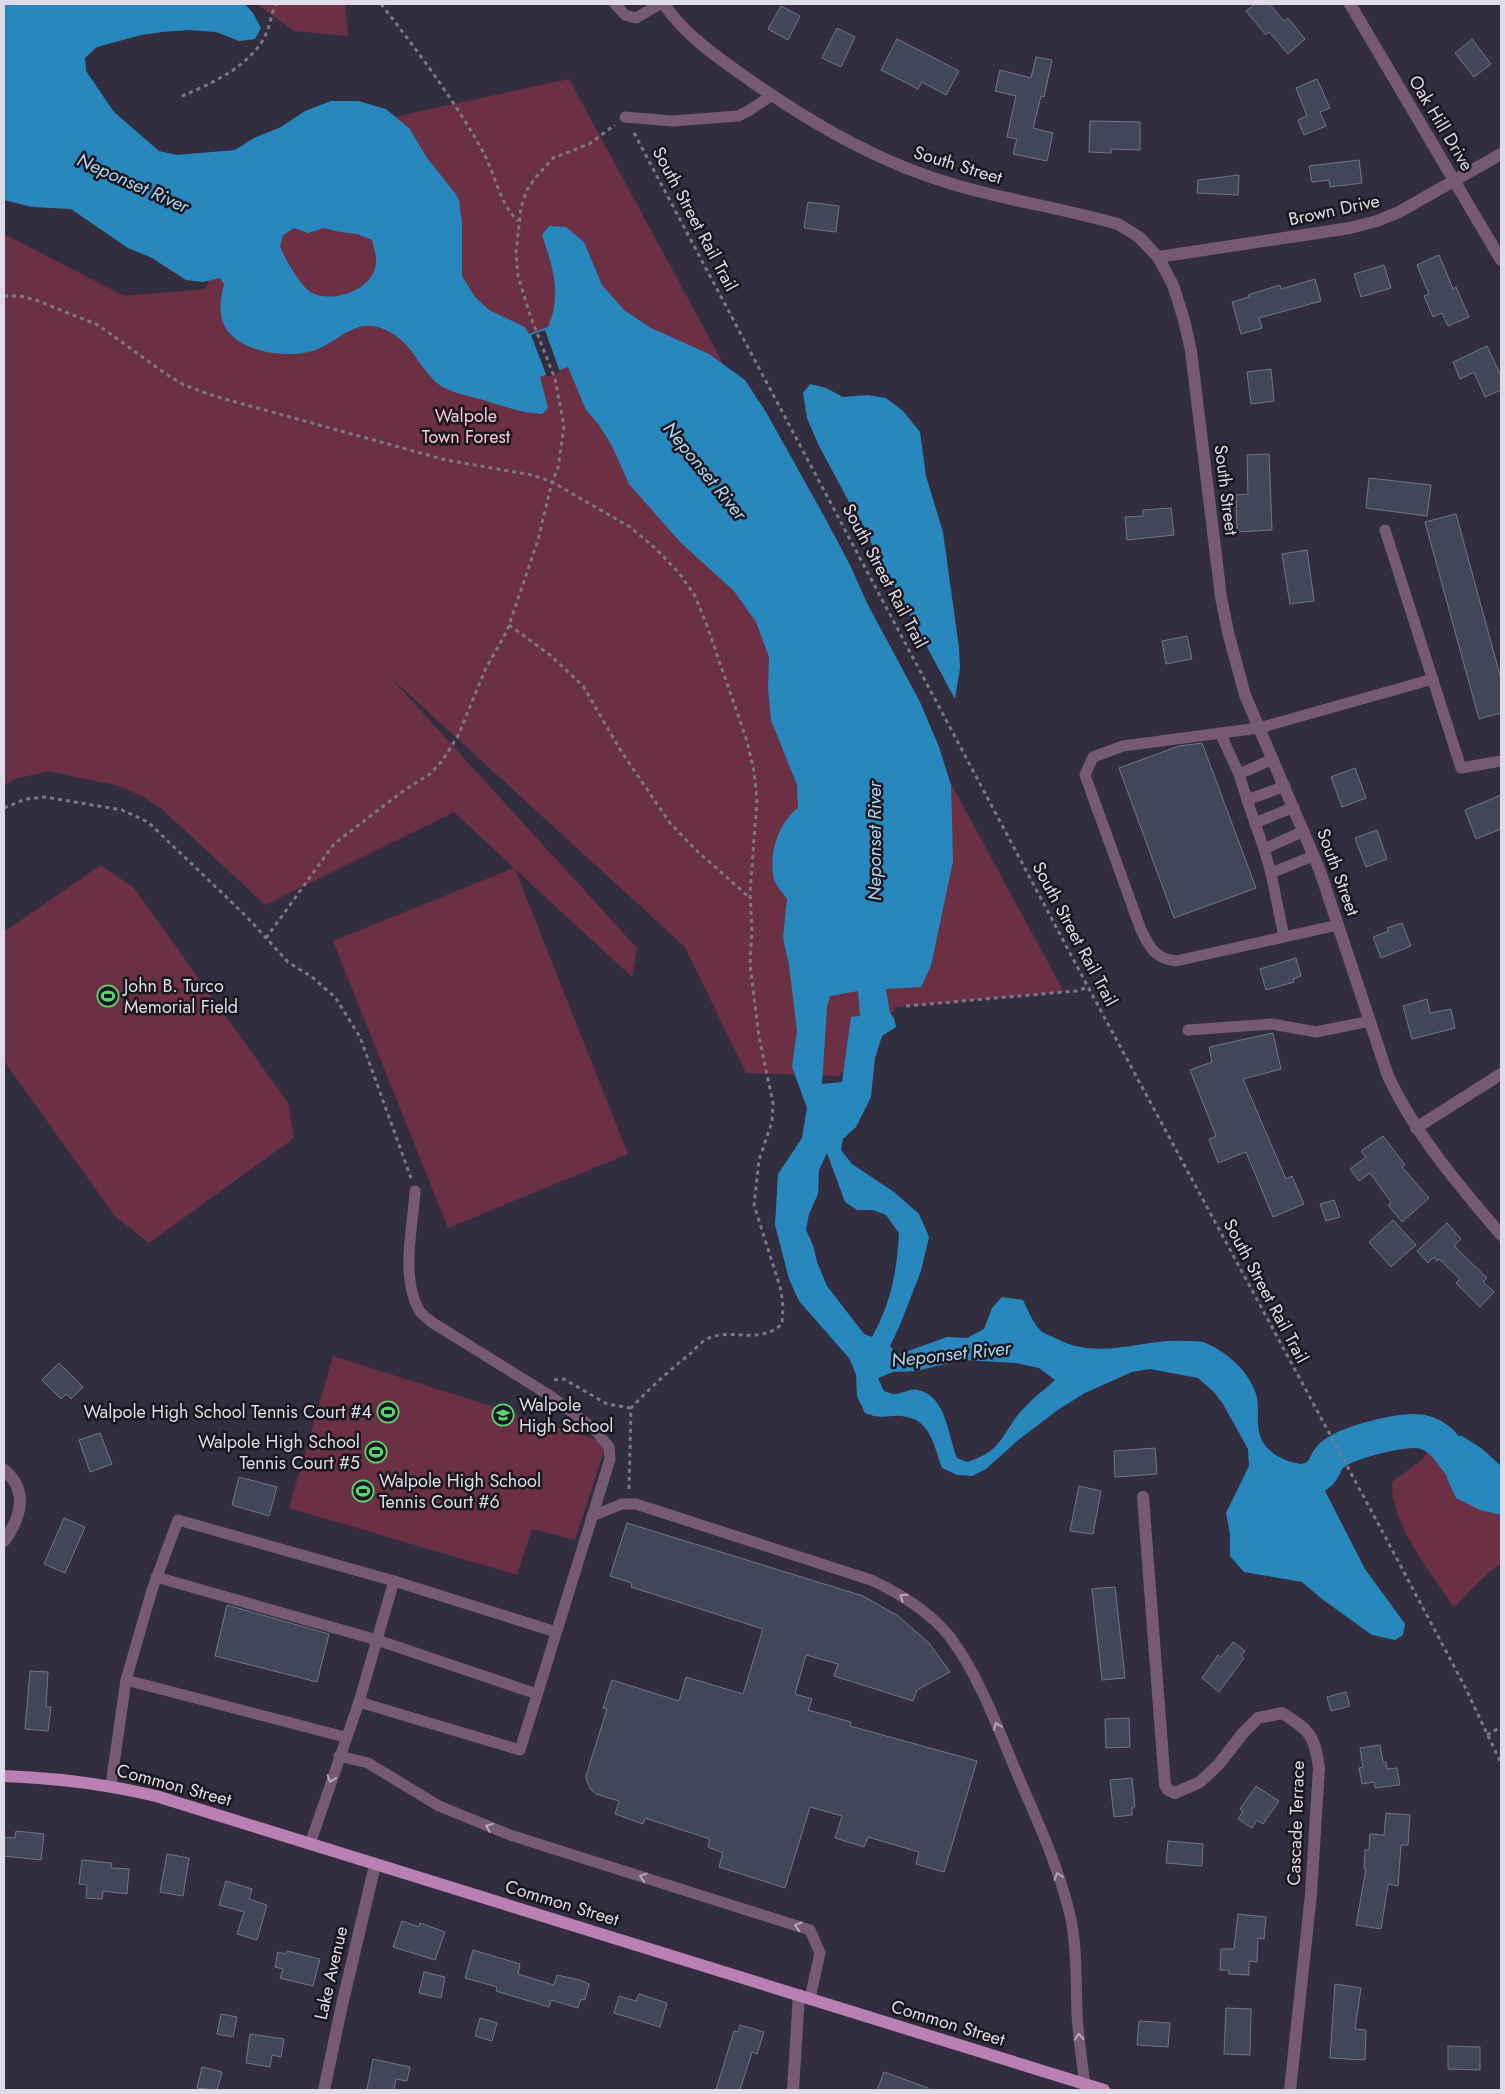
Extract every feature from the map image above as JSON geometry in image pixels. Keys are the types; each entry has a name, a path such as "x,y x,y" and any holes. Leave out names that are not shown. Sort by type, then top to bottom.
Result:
{"main road":[{"name":"Common Street","path":"4,1776 111,1785 200,1808 310,1844 804,1996 1085,2088 1104,2090"}],"street":[{"name":"South Street","path":"664,4 671,14 699,42 772,95 841,138 891,162 958,186 1118,224 1139,237 1158,257 1173,285 1191,351 1221,597 1228,632 1245,695 1304,831 1388,1076 1416,1128 1501,1235"},
{"name":"Oak Hill Drive","path":"1350,4 1501,260"},
{"name":"Brown Drive","path":"1158,257 1350,228 1377,222 1399,212 1501,154"},
{"path":"1416,1128 1501,1074"},
{"path":"4,1470 14,1479 20,1496 14,1528 4,1541"},
{"name":"Cascade Terrace","path":"1143,1497 1165,1785 1168,1790 1175,1793 1200,1782 1219,1764 1243,1733 1258,1718 1274,1714 1282,1713 1299,1723 1312,1736 1317,1756 1319,1768 1311,1894 1290,2090"},
{"name":"Lake Avenue","path":"324,2090 342,2005 376,1864"},
{"path":"793,2090 804,1996"}],"lane":[{"path":"615,4 625,15 636,18 660,4"},
{"path":"625,117 672,121 738,116 772,95"},
{"path":"1385,530 1461,768 1501,761"},
{"path":"1338,926 1176,961 1162,959 1150,948 1141,930 1085,775 1093,757 1123,746 1259,728 1433,679"},
{"path":"1220,733 1239,774 1264,849 1271,873 1284,937"},
{"path":"1239,774 1273,759"},
{"path":"1247,800 1285,786"},
{"path":"1255,823 1294,807"},
{"path":"1264,849 1304,831"},
{"path":"1271,873 1313,856"},
{"path":"1188,1030 1272,1024 1316,1032 1370,1021"},
{"path":"358,1702 520,1750 610,1459 608,1447 594,1429 537,1388 433,1323 420,1312 412,1292 409,1262 415,1191"},
{"path":"592,1516 628,1503 644,1506 871,1580 893,1590 914,1605 949,1636 980,1685 1051,1856 1071,1919 1077,1977 1078,2041 1085,2088"},
{"path":"111,1785 126,1680 156,1577 178,1520 394,1581 556,1632"},
{"path":"156,1577 377,1640 537,1694"},
{"path":"310,1844 358,1702 394,1581"},
{"path":"126,1680 345,1737"},
{"path":"339,1756 368,1763 439,1806 510,1835 810,1930 820,1953 804,1996"}],"path":[{"path":"182,96 201,88 248,58 264,37 276,4"},
{"path":"381,4 444,88 494,173 504,204 519,222"},
{"path":"266,938 334,844 403,791 430,774 451,750 485,670 509,625 538,540 561,452 564,426 554,378 524,299 518,276 516,253 521,207 527,190 545,165 562,153 590,144 625,117"},
{"name":"South Street Rail Trail","path":"625,117 1088,987 1460,1679 1501,1763"},
{"path":"4,296 20,296 36,300 98,324 166,374 184,384 214,396 437,457 532,475 552,482 630,527 656,548 679,573 694,596 706,623 747,741 754,771 756,818 750,898 750,964 759,1037 773,1103 772,1122 759,1160 754,1205 781,1290 782,1324 773,1332 756,1336 732,1334 708,1338 657,1381 631,1408 629,1454 631,1476 628,1503"},
{"path":"509,625 550,655 583,686 622,751 670,823 696,850 750,898"},
{"path":"4,808 26,799 45,796 122,810 148,822 246,916 288,962 312,977 335,997 360,1037 415,1191"},
{"path":"906,1006 1076,991 1088,987"},
{"path":"537,1388 554,1380 564,1379 607,1404 631,1408"},
{"path":"1487,1735 1501,1728"}],"green space":[{"path":"257,4 345,4 348,36 294,31"},
{"name":"Walpole Town Forest","path":"569,79 1064,992 897,1007 839,1076 746,1073 685,947 390,677 637,948 632,977 515,869 628,1154 448,1228 333,941 514,868 454,812 265,905 162,809 144,797 119,786 48,771 15,779 4,785 4,234 124,296 205,289 270,144"},
{"name":"John B. Turco Memorial Field","path":"101,865 134,888 288,1103 294,1138 149,1243 115,1216 4,1061 4,932"},
{"path":"333,1356 600,1441 605,1448 575,1540 532,1529 517,1575 289,1508"},
{"path":"1437,1436 1448,1481 1456,1498 1501,1515 1501,1564 1483,1578 1454,1607 1414,1548 1405,1532 1393,1499 1392,1482 1423,1459"}],"water":[{"path":"4,4 245,4 253,13 261,28 255,39 239,41 216,32 188,30 141,35 97,47 85,58 86,71 114,112 159,151 177,155 235,150 254,138 281,127 305,111 331,101 358,101 386,109 409,128 427,158 459,200 462,223 462,276 475,297 489,310 525,327 529,334 548,327 555,303 555,292 550,259 542,235 549,226 566,227 584,242 602,285 624,310 651,328 709,354 745,380 766,412 824,516 850,565 868,605 920,702 939,747 951,785 953,861 931,966 921,987 886,989 890,1013 894,1018 896,1027 882,1036 875,1058 871,1097 856,1127 843,1139 841,1150 852,1164 894,1192 919,1214 929,1237 921,1271 890,1346 897,1355 947,1337 967,1338 984,1329 992,1308 1002,1297 1023,1300 1040,1330 1073,1345 1105,1349 1168,1341 1186,1341 1203,1342 1212,1346 1235,1362 1248,1377 1256,1394 1261,1439 1269,1450 1287,1461 1301,1464 1309,1463 1321,1454 1328,1452 1334,1464 1325,1475 1325,1491 1365,1569 1405,1624 1403,1635 1395,1640 1372,1635 1302,1582 1244,1572 1230,1556 1230,1534 1226,1513 1249,1466 1248,1449 1223,1404 1214,1392 1198,1378 1150,1369 1132,1372 1085,1393 1059,1409 1017,1441 986,1469 972,1476 957,1475 942,1468 931,1437 922,1424 907,1417 882,1417 865,1413 857,1396 856,1374 849,1358 799,1301 789,1279 775,1225 778,1174 802,1138 807,1108 792,1067 797,1031 789,965 783,938 787,899 775,882 772,870 776,840 785,822 798,808 797,785 771,720 768,688 769,657 756,622 734,591 681,543 629,484 612,446 599,425 586,410 568,367 540,377 548,408 542,414 511,408 459,394 445,388 433,380 405,343 391,332 381,328 362,326 353,329 321,348 312,351 289,354 263,351 240,342 230,334 224,325 221,299 224,284 220,278 203,282 186,280 152,258 128,248 71,209 32,207 4,200","holes":["294,228 308,233 324,228 357,234 372,240 376,257 375,269 363,285 343,295 321,296 312,293 299,279 285,258 280,246 283,235","858,991 860,1016 851,1017 842,1082 822,1084 827,1007 830,996","827,1153 845,1202 857,1210 873,1210 886,1215 899,1233 897,1260 892,1286 884,1312 872,1337 864,1334 827,1286 806,1230 809,1214 818,1194 819,1170","962,1360 1016,1363 1039,1368 1055,1380 1020,1413 997,1445 989,1452 967,1462 957,1458 945,1418 935,1400 928,1394 918,1390 895,1394 884,1391 878,1378 893,1372 916,1371"]},
{"path":"810,384 826,388 843,397 867,395 886,398 903,411 920,432 926,476 943,532 959,648 960,668 955,699 819,446 807,418 803,393"},
{"path":"1437,1436 1462,1436 1481,1448 1501,1466 1501,1515 1480,1510 1456,1498 1448,1481"}],"pier":[{"path":"545,330 560,372 547,377 531,335"}],"building":[{"path":"1255,4 1269,4 1284,21 1288,18 1305,39 1288,54 1269,32 1266,35 1246,11"},
{"path":"781,6 800,16 788,40 768,29"},
{"path":"837,28 855,37 841,67 822,58"},
{"path":"897,39 959,71 946,95 922,82 918,89 881,70"},
{"path":"1472,39 1491,64 1474,77 1455,53"},
{"path":"1036,57 1052,60 1044,97 1041,96 1033,128 1053,133 1047,161 1013,154 1017,139 1007,137 1016,96 995,91 1000,70 1031,78"},
{"path":"1317,79 1330,108 1320,112 1326,126 1304,135 1298,120 1307,116 1296,88"},
{"path":"1090,121 1140,122 1140,150 1111,149 1111,153 1089,152"},
{"path":"1359,160 1362,183 1330,187 1329,180 1312,182 1309,166"},
{"path":"1239,175 1238,195 1197,193 1198,180"},
{"path":"808,202 839,206 836,232 804,228"},
{"path":"1439,255 1453,289 1456,287 1469,317 1448,326 1442,313 1433,317 1424,296 1429,294 1417,265"},
{"path":"1384,265 1391,288 1361,297 1354,274"},
{"path":"1315,279 1321,301 1259,318 1262,328 1241,334 1232,302 1280,285 1281,289"},
{"path":"1487,346 1501,376 1501,390 1485,397 1474,372 1460,379 1453,362"},
{"path":"1271,369 1274,401 1251,404 1247,372"},
{"path":"1269,454 1272,530 1237,532 1236,495 1248,494 1247,455"},
{"path":"1369,478 1431,485 1427,516 1366,508"},
{"path":"1171,508 1174,535 1127,540 1125,517 1143,516 1143,510"},
{"path":"1456,514 1501,679 1501,713 1479,719 1425,522"},
{"path":"1307,550 1314,601 1290,604 1282,554"},
{"path":"1187,636 1192,659 1166,664 1162,641"},
{"path":"1202,743 1256,888 1174,918 1119,768 1179,746"},
{"path":"1355,768 1366,798 1342,807 1331,777"},
{"path":"1501,795 1501,829 1476,839 1465,810"},
{"path":"1377,830 1387,859 1366,867 1355,838"},
{"path":"1402,923 1411,946 1381,958 1373,937 1389,931 1387,928"},
{"path":"1296,958 1301,976 1293,979 1294,982 1266,990 1260,969"},
{"path":"1427,999 1430,1013 1451,1009 1455,1028 1412,1039 1403,1006"},
{"path":"1273,1033 1281,1069 1243,1079 1286,1179 1292,1176 1304,1204 1273,1217 1246,1152 1218,1163 1209,1139 1216,1136 1190,1070 1212,1062 1209,1047"},
{"path":"1383,1136 1405,1165 1402,1167 1429,1198 1402,1222 1388,1205 1391,1202 1370,1173 1359,1181 1350,1169 1366,1157 1361,1151"},
{"path":"1334,1200 1340,1217 1326,1221 1320,1204"},
{"path":"1393,1220 1416,1245 1391,1267 1369,1242"},
{"path":"1447,1223 1461,1239 1454,1246 1487,1278 1483,1282 1494,1292 1480,1307 1456,1283 1460,1279 1439,1259 1437,1261 1434,1257 1428,1263 1417,1251"},
{"path":"59,1363 83,1387 71,1399 66,1394 61,1399 42,1380"},
{"path":"100,1433 112,1464 90,1472 79,1440"},
{"path":"1155,1448 1157,1474 1115,1477 1114,1451"},
{"path":"239,1477 277,1487 269,1516 232,1505"},
{"path":"1079,1486 1101,1491 1093,1534 1070,1531"},
{"path":"64,1518 85,1527 65,1573 44,1564"},
{"path":"627,1523 863,1596 898,1616 929,1643 950,1672 917,1690 913,1701 834,1676 838,1664 806,1655 795,1694 812,1699 808,1710 851,1722 850,1726 977,1761 944,1872 916,1864 919,1852 868,1837 864,1847 835,1838 842,1816 810,1807 785,1888 719,1867 723,1853 708,1847 710,1839 645,1818 643,1824 615,1814 619,1801 596,1794 591,1790 586,1776 607,1709 603,1708 612,1680 679,1701 686,1677 743,1694 763,1629 631,1587 632,1583 610,1576"},
{"path":"1115,1587 1125,1678 1102,1680 1092,1589"},
{"path":"227,1605 329,1634 317,1682 215,1656"},
{"path":"1233,1642 1245,1651 1241,1656 1244,1658 1219,1692 1202,1678 1218,1655 1221,1657"},
{"path":"30,1671 48,1672 46,1707 51,1707 48,1731 25,1729"},
{"path":"1346,1692 1350,1706 1331,1711 1327,1697"},
{"path":"1129,1718 1130,1747 1106,1748 1105,1719"},
{"path":"1380,1745 1383,1762 1386,1762 1387,1769 1397,1768 1400,1785 1375,1788 1374,1782 1362,1784 1359,1768 1363,1767 1360,1748"},
{"path":"1132,1778 1135,1807 1132,1807 1132,1815 1114,1817 1110,1780"},
{"path":"1256,1786 1279,1801 1263,1824 1257,1820 1252,1828 1238,1819 1243,1811 1240,1809"},
{"path":"1386,1813 1410,1815 1408,1845 1401,1845 1398,1886 1388,1884 1381,1929 1356,1925 1366,1869 1364,1869 1365,1850 1369,1850 1370,1834 1384,1835"},
{"path":"16,1831 44,1834 41,1860 4,1856 4,1837 15,1838"},
{"path":"1168,1841 1203,1844 1202,1866 1166,1863"},
{"path":"167,1854 189,1858 183,1896 160,1892"},
{"path":"82,1860 112,1863 111,1868 129,1869 127,1894 103,1891 102,1899 86,1898 87,1885 79,1884"},
{"path":"226,1881 252,1889 249,1899 267,1905 257,1940 237,1934 244,1912 219,1905"},
{"path":"1238,1914 1266,1917 1264,1939 1258,1938 1257,1962 1249,1961 1249,1975 1229,1974 1229,1970 1220,1970 1221,1949 1234,1949"},
{"path":"402,1921 419,1927 420,1923 445,1932 435,1960 393,1947"},
{"path":"473,1950 520,1964 518,1974 554,1985 557,1975 589,1984 585,2000 581,1999 578,2008 551,2000 549,2007 496,1991 497,1987 465,1978"},
{"path":"287,1951 320,1959 313,1986 280,1978 283,1969 275,1967 278,1952 286,1954"},
{"path":"424,1972 445,1977 441,1998 419,1993"},
{"path":"1335,1984 1361,1988 1355,2029 1366,2030 1365,2060 1330,2058"},
{"path":"639,1994 667,2003 660,2027 614,2013 619,1996 636,2001"},
{"path":"1226,2008 1251,2009 1250,2055 1224,2054"},
{"path":"221,2014 237,2017 233,2037 217,2034"},
{"path":"480,2018 497,2023 492,2041 475,2036"},
{"path":"1139,2021 1170,2023 1168,2047 1137,2045"},
{"path":"740,2025 764,2032 757,2054 752,2052 740,2090 716,2090 734,2031 738,2032"},
{"path":"250,2034 284,2039 281,2057 272,2055 270,2067 246,2063"},
{"path":"1448,2046 1480,2047 1480,2070 1448,2069"},
{"path":"373,2059 410,2067 407,2081 396,2079 394,2090 367,2090"},
{"path":"202,2067 222,2072 217,2090 197,2088"},
{"path":"884,2072 928,2088 928,2090 877,2090"}],"waterway":[{"name":"Neponset River","path":"1297,1482 1316,1476 1331,1456 1358,1442 1383,1435 1414,1431 1428,1434 1440,1441 1474,1480 1486,1485 1501,1485"}],"place":[{"name":"John B. Turco Memorial Field","path":"108,996"},
{"name":"Walpole High School Tennis Court #4","path":"388,1412"},
{"name":"Walpole High School","path":"503,1415"},
{"name":"Walpole High School Tennis Court #5","path":"376,1452"},
{"name":"Walpole High School Tennis Court #6","path":"363,1491"}]}
